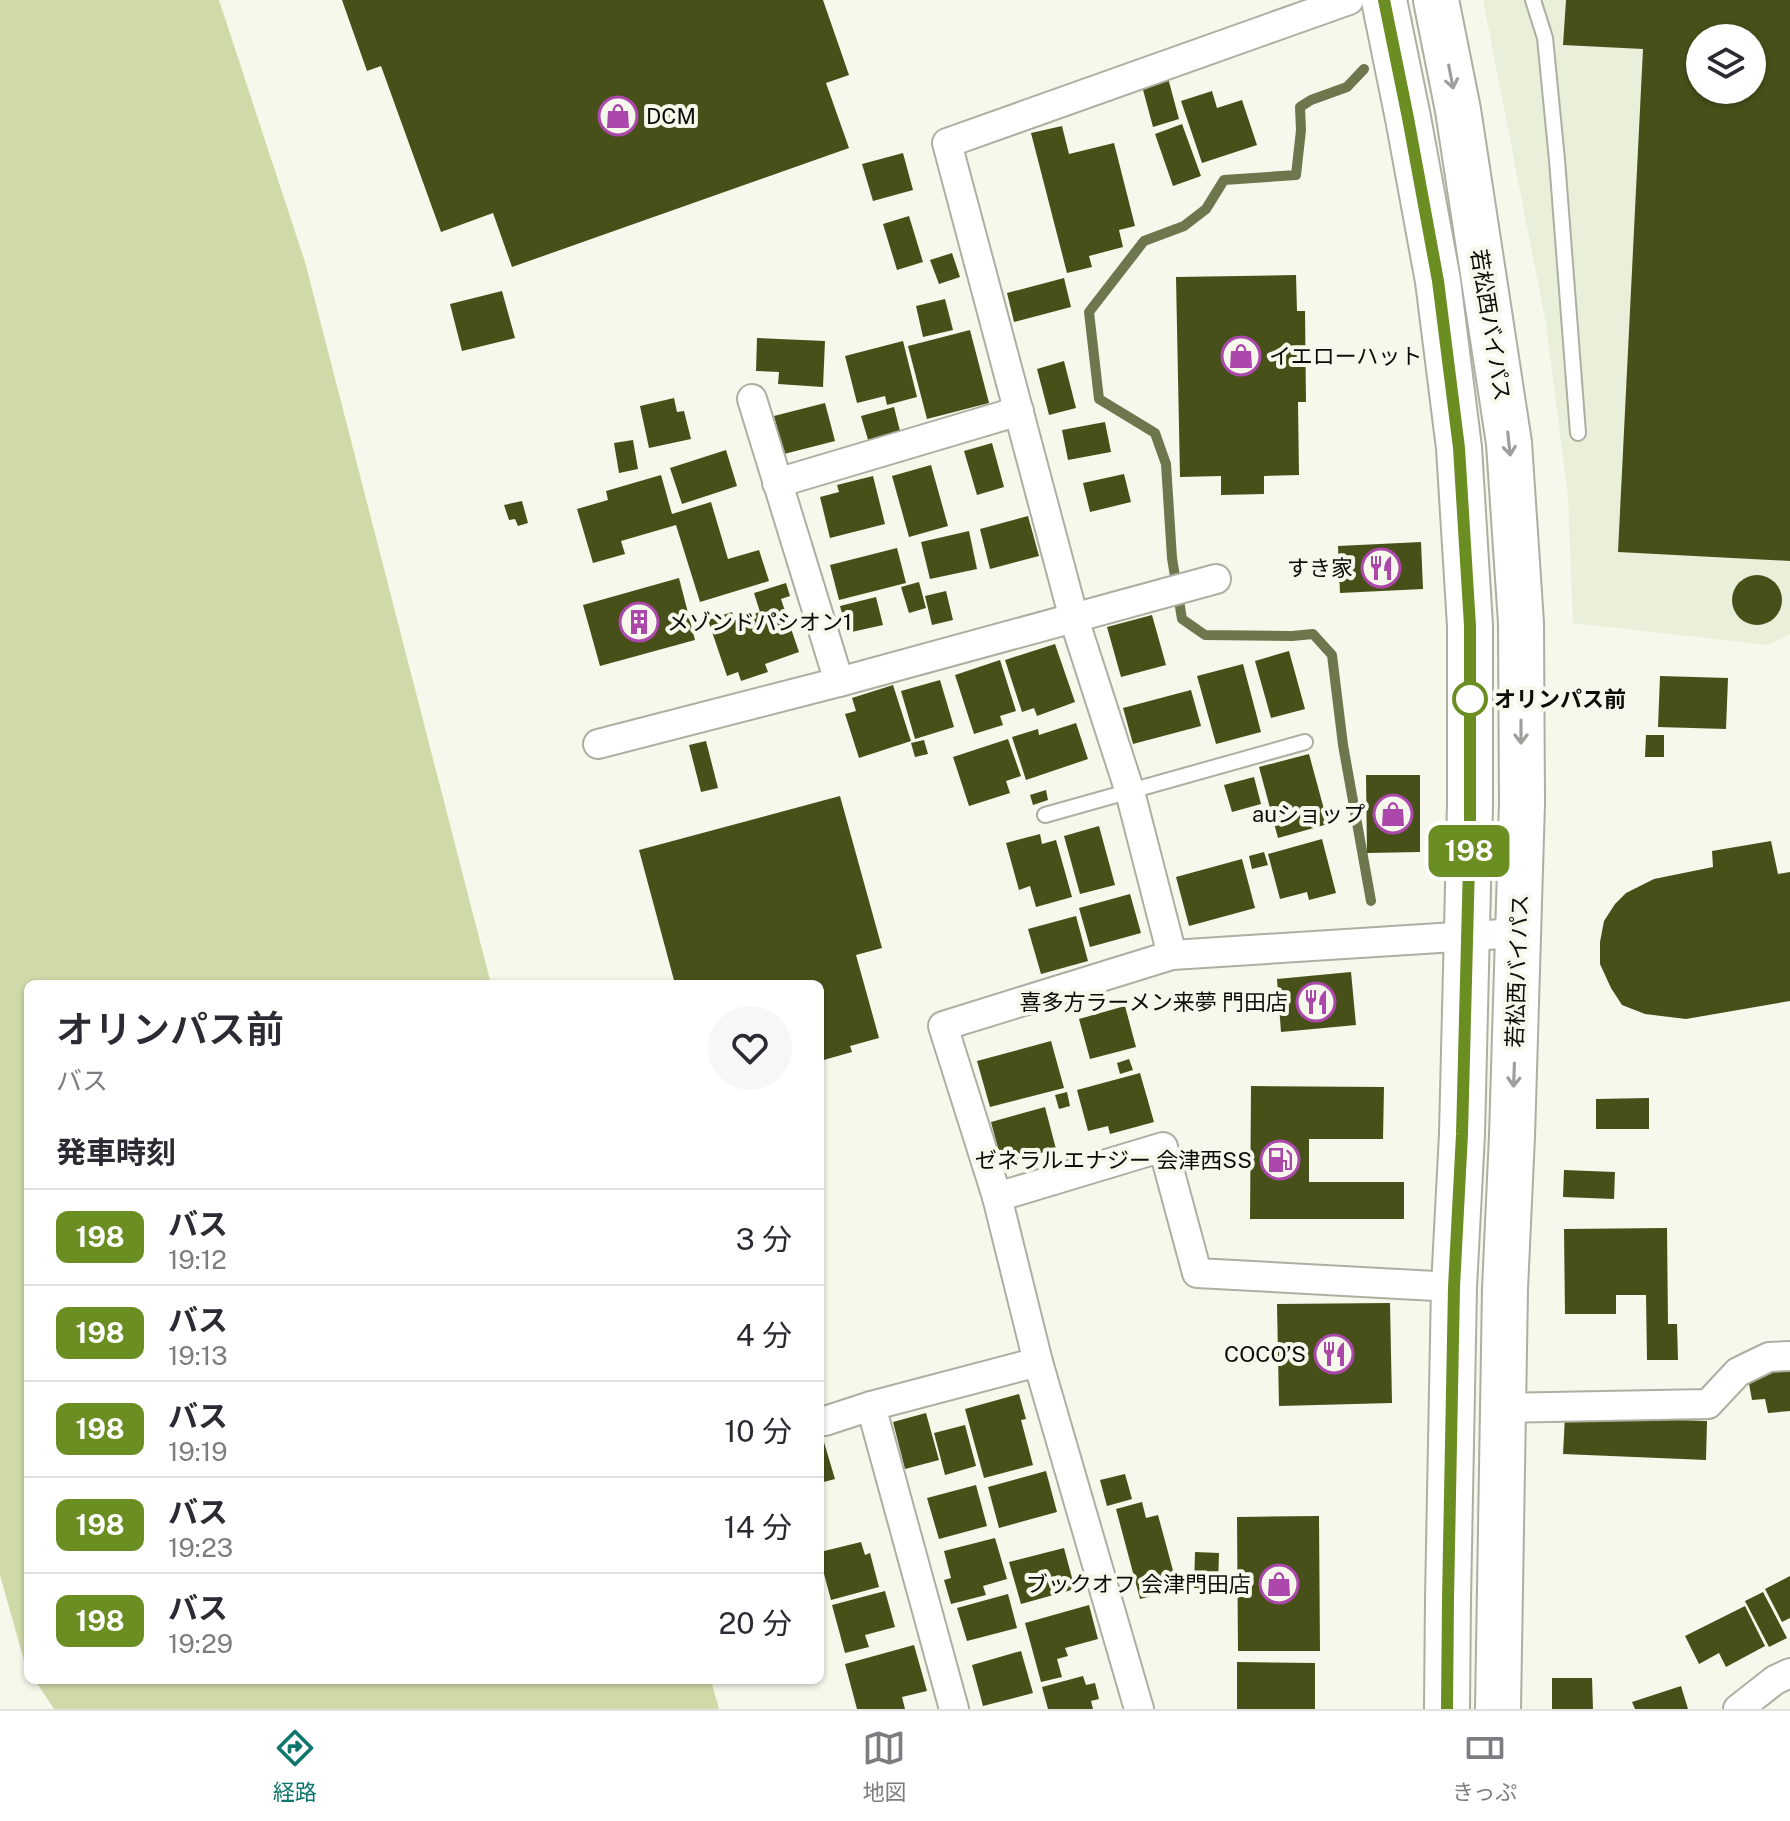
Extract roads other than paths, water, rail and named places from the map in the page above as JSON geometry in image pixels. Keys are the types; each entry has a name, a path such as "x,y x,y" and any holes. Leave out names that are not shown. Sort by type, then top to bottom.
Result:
{"highway":[{"name":"若松西バイパス","path":"1384,0 1438,281 1459,448 1470,626 1470,804 1462,1134 1454,1287 1447,1709"},
{"name":"若松西バイパス","path":"1436,0 1458,110 1509,443 1521,623 1522,803 1505,1289 1498,1709"}],"street":[{"path":"1172,955 1130,792 1074,619 947,143 1349,0"},
{"path":"752,399 839,682"},
{"path":"777,483 1019,411"},
{"path":"598,744 1190,587"},
{"path":"1139,1709 1038,1362 997,1197 943,1026 1172,955 1518,933"},
{"path":"997,1197 1163,1147 1197,1273 1454,1287"},
{"path":"1503,1408 1708,1404 1738,1372 1769,1357 1790,1356"},
{"path":"825,1421 1038,1362"},
{"path":"871,1406 954,1709"},
{"path":"1738,1709 1775,1680 1790,1673"}],"lane":[{"path":"1533,0 1545,38 1578,433"},
{"path":"1045,815 1305,742"}],"waterway":[{"path":"1364,69 1347,87 1300,107 1296,175 1224,180 1206,209 1184,226 1144,241 1089,312 1099,399 1155,433 1166,464 1172,558 1182,619 1205,635 1313,634 1332,655 1343,745 1371,901"}],"place":[{"name":"DCM","path":"618,116"},
{"name":"イエローハット","path":"1241,356"},
{"name":"すき家","path":"1381,568"},
{"name":"メゾンドパシオン1","path":"639,622"},
{"name":"オリンパス前","path":"1470,699"},
{"name":"auショップ","path":"1393,814"},
{"name":"喜多方ラーメン来夢 門田店","path":"1316,1002"},
{"name":"ゼネラルエナジー 会津西SS","path":"1280,1160"},
{"name":"COCO’S","path":"1334,1354"},
{"name":"ブックオフ 会津門田店","path":"1279,1584"}]}
